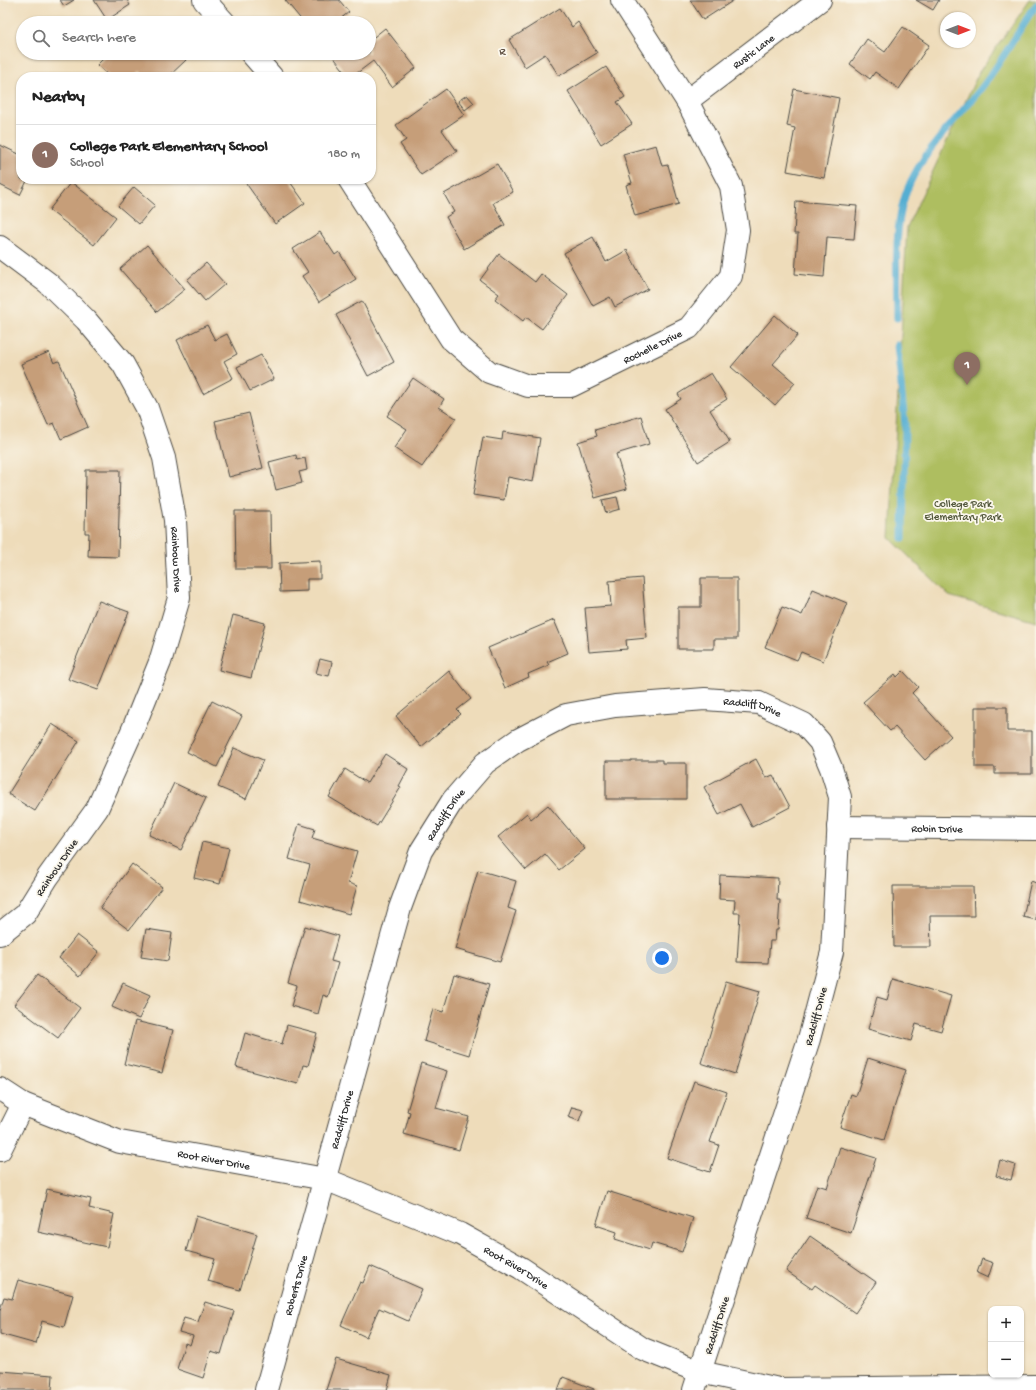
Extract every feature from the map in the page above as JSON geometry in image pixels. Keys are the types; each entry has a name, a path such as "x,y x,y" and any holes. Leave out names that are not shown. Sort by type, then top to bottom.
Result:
{"street":[{"path":"204,0 218,16"},
{"name":"Rochelle Drive","path":"352,184 451,339 489,372 528,386 571,386 689,328 731,276 738,230 731,186 687,101 622,0"},
{"name":"Rustic Lane","path":"687,101 820,0"},
{"path":"257,60 268,72"},
{"name":"Rainbow Drive","path":"0,247 48,283 86,320 123,364 147,408 164,458 175,520 179,598 160,662 133,729 96,809 48,877 25,914 0,934"},
{"name":"Radcliff Drive","path":"325,1179 400,908 421,851 452,800 485,763 518,740 566,715 615,706 706,699 759,703 804,724 820,742 831,768 840,797 832,952 809,1039 697,1381"},
{"name":"Robin Drive","path":"838,827 1036,829"},
{"name":"Root River Drive","path":"0,1089 23,1104 120,1142 325,1179 460,1234 521,1268 643,1349 697,1381 779,1389 1036,1386"},
{"path":"0,1150 23,1104"},
{"name":"Roberts Drive","path":"266,1390 325,1179"}],"green space":[{"name":"College Park Elementary Park","path":"1030,0 1036,0 1036,621 949,596 890,538 907,227 979,72"}],"building":[{"path":"60,0 74,0 64,6"},
{"path":"94,0 127,0 130,5 113,16 104,16"},
{"path":"285,0 339,0 349,12 344,16 298,16"},
{"path":"690,0 734,0 703,20"},
{"path":"916,0 939,0 933,10"},
{"path":"560,8 572,27 578,22 597,53 559,76 545,54 525,67 509,40"},
{"path":"903,27 929,45 899,89 875,72 870,79 850,64 867,39 885,52"},
{"path":"385,28 416,68 392,87 373,61 359,72 345,72 336,60 376,60 376,35"},
{"path":"102,60 186,60 173,72 105,72 97,65"},
{"path":"606,67 625,97 617,102 632,124 601,144 568,91"},
{"path":"446,89 464,115 442,130 457,151 421,175 400,144 406,140 396,125"},
{"path":"794,89 839,98 824,178 787,171 795,128 787,126"},
{"path":"467,95 474,103 465,110 458,101"},
{"path":"0,145 16,153 16,184 26,184 20,195 0,185"},
{"path":"656,145 662,166 668,165 679,204 635,216 626,185 632,183 623,154"},
{"path":"497,164 513,192 493,203 505,225 464,249 446,217 454,212 444,194"},
{"path":"69,184 74,184 116,217 94,245 49,210"},
{"path":"247,184 292,184 305,203 275,224"},
{"path":"134,187 155,205 139,224 118,206"},
{"path":"796,201 857,206 854,239 827,237 824,277 795,274 798,234 794,234"},
{"path":"320,232 335,255 339,252 356,279 319,302 302,276 308,272 293,249"},
{"path":"593,237 606,262 627,250 648,289 615,307 610,297 593,306 564,253"},
{"path":"147,245 185,289 157,312 120,269"},
{"path":"499,254 535,282 541,274 568,295 542,329 526,317 523,321 495,299 499,294 480,280"},
{"path":"206,263 225,284 205,301 187,280"},
{"path":"362,301 394,362 368,376 336,315"},
{"path":"775,315 798,335 773,364 795,383 775,405 731,367"},
{"path":"207,325 215,340 227,334 237,354 224,361 233,378 203,394 177,340"},
{"path":"49,352 54,363 59,361 88,427 61,439 54,423 48,425 21,364"},
{"path":"261,355 274,379 250,391 237,367"},
{"path":"711,373 727,399 710,410 730,442 698,462 665,409 681,399 678,394"},
{"path":"413,378 444,399 439,407 456,418 422,467 394,448 407,429 387,416"},
{"path":"249,413 263,468 229,477 215,421"},
{"path":"641,416 649,444 616,454 627,489 595,498 578,442 597,436 595,430"},
{"path":"503,432 540,438 533,482 508,477 504,500 473,495 483,437 502,440"},
{"path":"296,455 297,460 305,458 307,470 299,472 302,483 276,490 269,462"},
{"path":"86,470 120,470 118,557 88,556 89,533 85,533"},
{"path":"617,497 620,509 606,513 602,500"},
{"path":"235,511 270,511 271,569 236,569"},
{"path":"320,561 320,579 307,579 307,591 280,592 279,563"},
{"path":"642,578 647,638 626,640 627,649 589,652 585,608 611,606 609,581"},
{"path":"701,578 737,578 737,639 714,639 714,649 678,649 678,607 701,607"},
{"path":"813,589 847,603 823,661 801,652 797,660 765,647 782,607 802,615"},
{"path":"99,601 129,612 98,690 68,679"},
{"path":"233,615 265,623 251,678 219,670"},
{"path":"554,620 568,653 547,662 549,665 528,674 529,677 505,688 488,648"},
{"path":"320,659 332,662 329,676 316,673"},
{"path":"449,671 471,699 457,710 461,714 421,747 396,716"},
{"path":"903,671 918,687 912,693 951,736 925,760 895,727 890,731 863,702 895,674 897,677"},
{"path":"212,701 242,716 217,767 187,752"},
{"path":"975,707 1007,707 1007,731 1032,731 1032,774 995,774 995,767 975,767"},
{"path":"52,724 79,741 35,811 8,794"},
{"path":"234,748 263,760 246,799 218,787"},
{"path":"385,754 408,769 399,786 401,787 377,826 329,797 345,769 367,783"},
{"path":"756,759 766,778 773,775 790,807 752,827 740,804 719,815 704,787"},
{"path":"662,760 662,763 686,763 686,799 606,799 606,761"},
{"path":"174,783 206,798 181,850 149,835"},
{"path":"548,805 585,849 559,870 545,854 526,870 498,837 527,813 531,819"},
{"path":"299,824 315,829 312,838 357,851 348,883 357,886 349,914 300,900 310,865 289,859"},
{"path":"202,842 229,848 220,884 194,878"},
{"path":"132,864 162,887 129,930 100,908"},
{"path":"478,870 516,881 508,908 516,911 500,962 455,949"},
{"path":"720,875 778,878 777,900 780,900 778,930 776,930 775,941 770,941 768,963 737,962 740,913 734,913 735,900 719,899"},
{"path":"1031,881 1036,883 1036,920 1023,917"},
{"path":"893,886 973,886 974,916 930,916 931,947 894,947"},
{"path":"305,926 338,936 331,961 338,963 328,997 323,995 318,1014 291,1006 297,986 288,983"},
{"path":"146,929 172,933 168,961 141,957"},
{"path":"77,935 99,952 80,976 59,958"},
{"path":"454,974 489,984 469,1055 424,1041 433,1009 443,1012"},
{"path":"37,975 80,1008 58,1038 14,1005"},
{"path":"893,979 951,996 941,1031 916,1024 911,1041 868,1029 877,997 887,1000"},
{"path":"726,981 760,991 735,1074 701,1063"},
{"path":"123,983 150,995 139,1019 112,1007"},
{"path":"135,1021 173,1030 162,1073 124,1064"},
{"path":"287,1025 317,1033 308,1066 303,1065 298,1084 236,1067 245,1033 282,1044"},
{"path":"868,1058 906,1070 884,1140 840,1127 851,1094 856,1096"},
{"path":"421,1063 447,1071 436,1108 469,1117 459,1150 404,1134 410,1112 407,1111"},
{"path":"694,1081 727,1092 710,1142 719,1145 710,1172 667,1158"},
{"path":"572,1107 583,1110 579,1121 568,1117"},
{"path":"840,1147 876,1158 851,1233 806,1218 817,1185 827,1188"},
{"path":"1000,1160 1015,1165 1011,1180 996,1176"},
{"path":"47,1189 91,1199 89,1208 114,1214 107,1247 38,1232"},
{"path":"607,1191 693,1218 682,1252 652,1243 650,1250 615,1239 617,1232 596,1225"},
{"path":"196,1216 257,1234 240,1290 208,1281 215,1259 186,1251"},
{"path":"810,1236 876,1282 855,1313 815,1285 812,1289 786,1271"},
{"path":"982,1259 993,1263 988,1278 977,1273"},
{"path":"370,1266 422,1289 408,1321 379,1308 366,1337 341,1325 360,1282 363,1283"},
{"path":"18,1280 73,1295 64,1327 42,1321 36,1344 0,1334 0,1310 4,1297 12,1299"},
{"path":"205,1302 234,1311 221,1354 211,1351 203,1378 177,1369 185,1343 190,1345 193,1336 179,1332 184,1318 198,1322"},
{"path":"336,1359 391,1375 387,1390 326,1390"},
{"path":"0,1371 53,1375 52,1390 0,1390"},
{"path":"563,1377 594,1389 594,1390 558,1390"}],"waterway":[{"path":"897,318 896,267 898,231 900,214 910,183 924,158 933,146 987,81 1036,5"},
{"path":"897,345 905,424 903,538"}],"place":[{"name":"College Park Elementary School","path":"967,385"}],"district":[{"name":"R","path":"503,51"}]}
